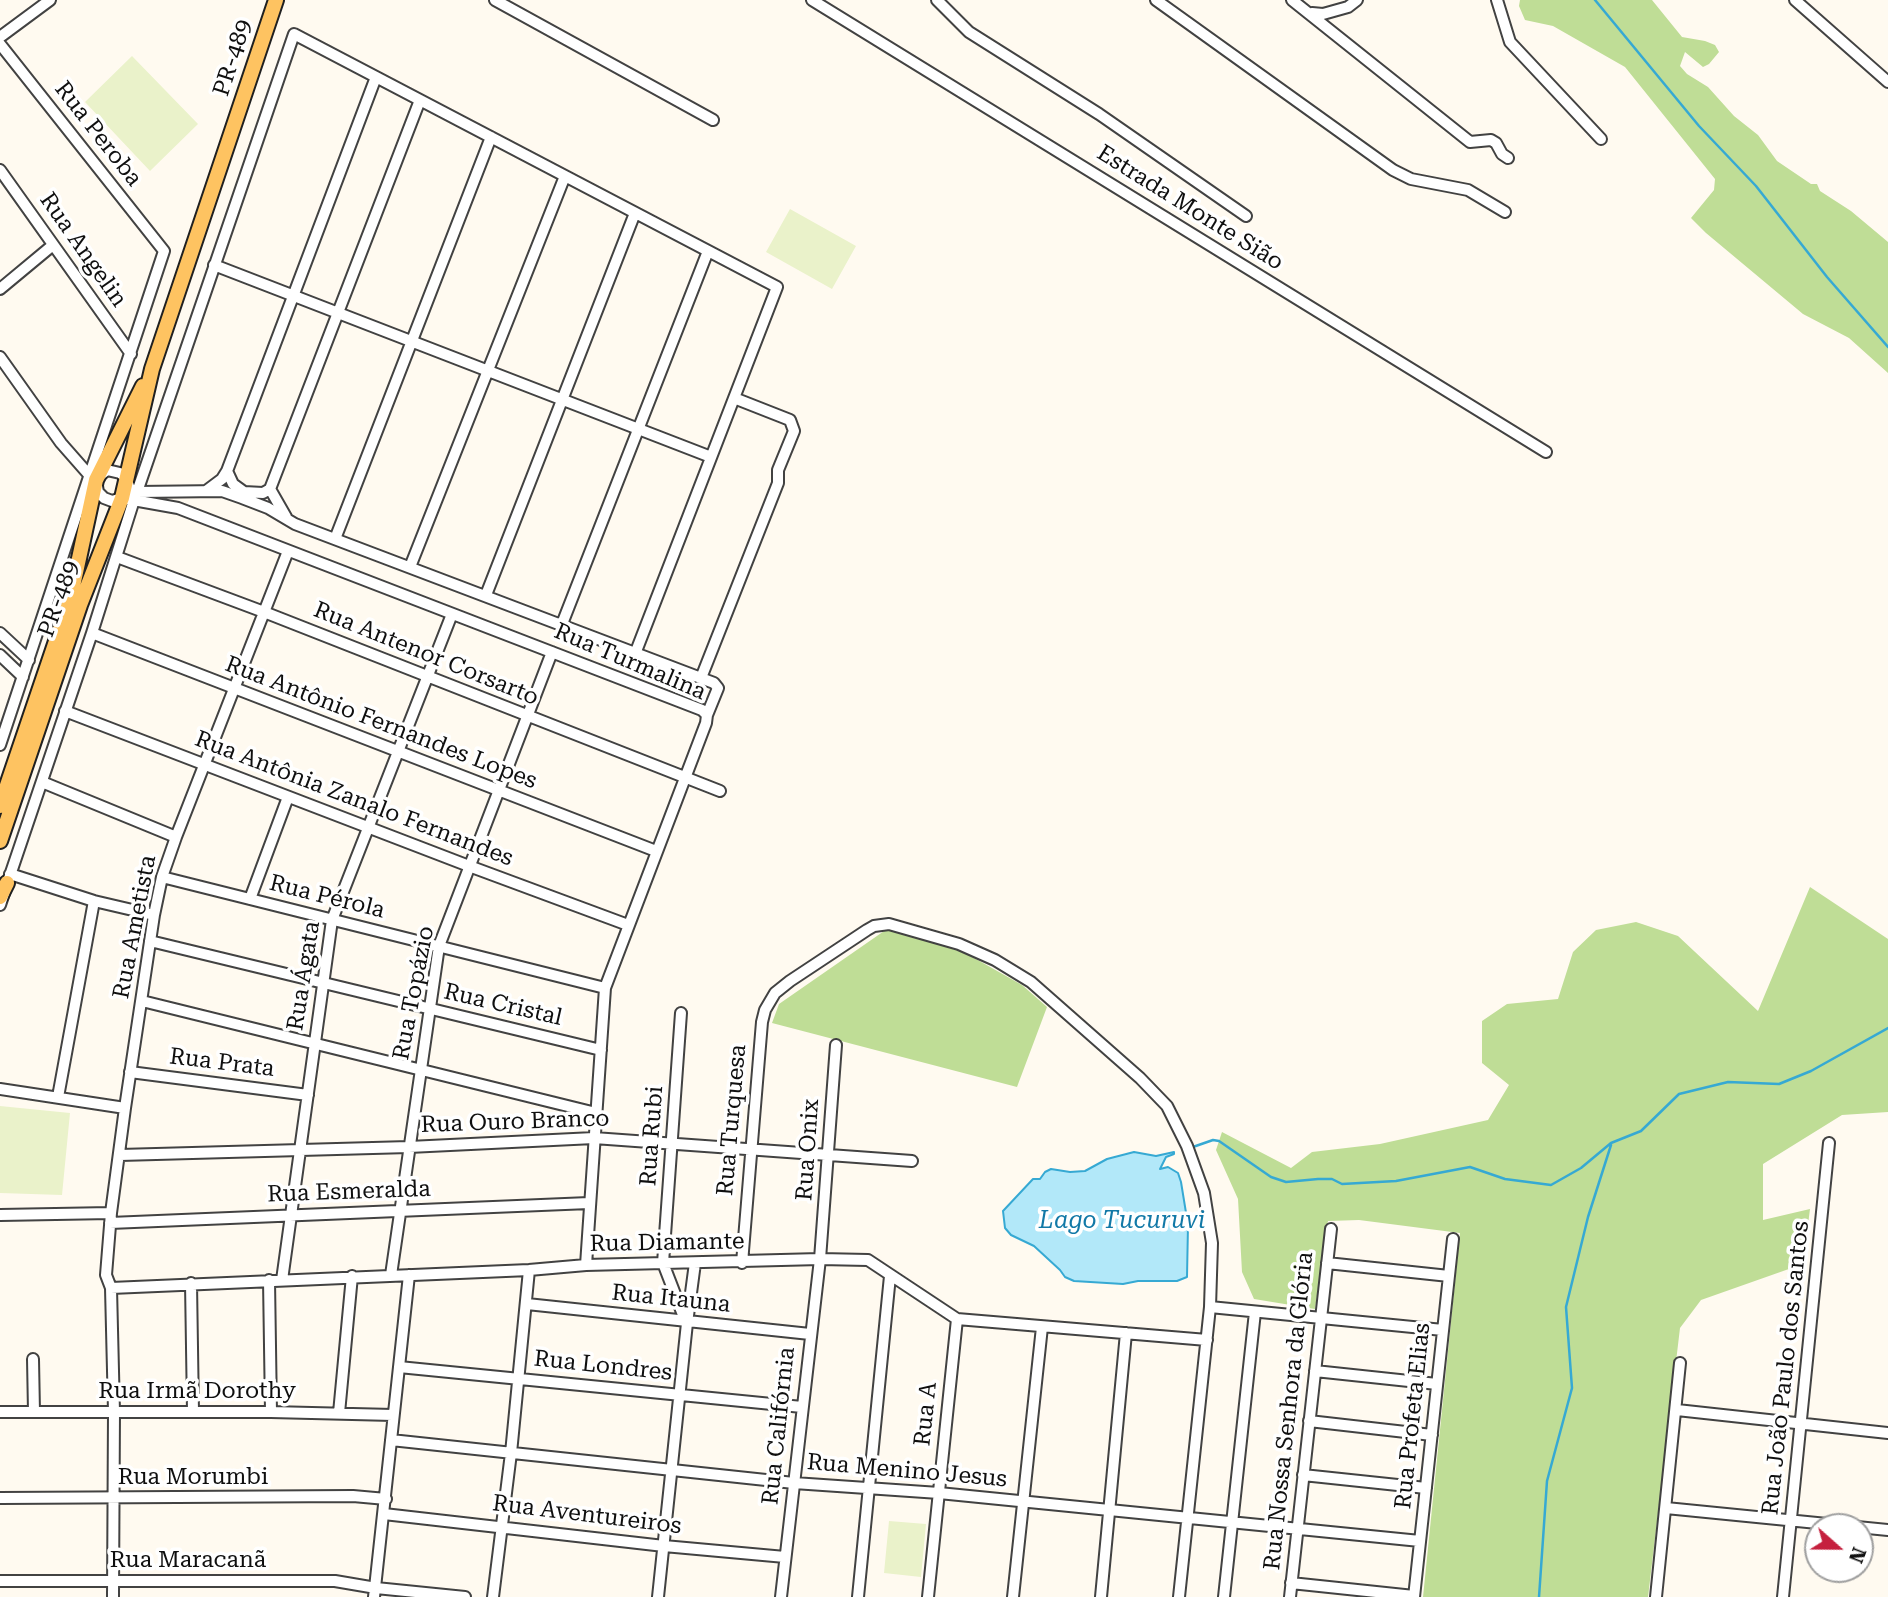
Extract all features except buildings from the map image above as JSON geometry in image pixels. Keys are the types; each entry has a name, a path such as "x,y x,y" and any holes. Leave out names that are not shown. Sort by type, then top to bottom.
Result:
{"main road":[{"name":"PR-489","path":"0,841 80,604 131,492 152,369 276,0"},
{"name":"PR-489","path":"0,806 70,600 93,478 152,369"},
{"path":"0,897 8,879"}],"street":[{"path":"0,37 50,0"},
{"path":"495,0 713,120"},
{"name":"Estrada Monte Sião","path":"813,0 1546,452"},
{"path":"937,0 969,32 1099,114 1247,216"},
{"path":"1157,0 1393,170 1410,179 1468,190 1505,212"},
{"path":"1292,0 1470,142 1491,139 1508,158"},
{"path":"1309,12 1323,14 1348,7 1357,0"},
{"path":"1497,0 1510,42 1601,139"},
{"path":"1795,0 1888,82"},
{"path":"0,905 117,557 131,492 294,34 777,287 635,654"},
{"name":"Rua Peroba","path":"0,44 164,251 131,355"},
{"path":"206,491 222,479 227,471 376,77"},
{"path":"227,471 233,484 244,492 263,493 270,489 420,100"},
{"path":"335,539 491,137"},
{"name":"Rua Angelin","path":"0,170 131,355"},
{"path":"410,567 565,176"},
{"path":"486,595 635,212"},
{"path":"0,289 53,245"},
{"path":"562,624 708,250"},
{"path":"214,265 711,457"},
{"path":"0,745 93,478 131,355"},
{"path":"0,357 61,443 93,478 98,492 104,498 111,500 131,492 206,491 222,491 242,498 335,539 714,684 718,688 707,715"},
{"path":"701,678 778,483 778,470 794,431 790,420 734,398"},
{"path":"93,478 110,470 123,475 131,492"},
{"path":"270,489 287,519"},
{"name":"Rua Turmalina","path":"131,492 702,710 707,715 604,988 586,1265"},
{"name":"Rua Ametista","path":"113,1597 114,1412 111,1288 106,1275 125,1108 154,915 162,877 176,837 288,551"},
{"name":"Rua Antenor Corsarto","path":"117,557 720,791"},
{"name":"Rua Ágata","path":"282,1280 332,920 452,614"},
{"path":"0,633 29,660"},
{"name":"Rua Antônio Fernandes Lopes","path":"92,633 656,851"},
{"name":"Rua Topázio","path":"391,1275 439,946 552,652"},
{"path":"0,655 23,677"},
{"name":"Rua Antônia Zanalo Fernandes","path":"65,711 628,925"},
{"path":"42,782 176,837"},
{"path":"250,899 288,797"},
{"name":"Rua Pérola","path":"162,877 604,988"},
{"path":"8,879 154,915"},
{"path":"58,1097 94,901"},
{"name":"Rua Turquesa","path":"742,1263 762,1022 768,1003 781,988 874,926 897,925 938,936 995,961 1045,993 1157,1094 1174,1117 1189,1149 1204,1193 1211,1226 1210,1307"},
{"name":"Rua Cristal","path":"150,941 601,1050"},
{"path":"142,1001 596,1113"},
{"name":"Rua Rubi","path":"663,1263 681,1013"},
{"name":"Rua Onix","path":"820,1259 836,1045"},
{"name":"Rua Prata","path":"130,1072 308,1095"},
{"path":"0,1089 125,1108"},
{"name":"Rua Ouro Branco","path":"120,1155 300,1151 594,1138 912,1161"},
{"name":"Rua João Paulo dos Santos","path":"1783,1597 1829,1143"},
{"name":"Rua Esmeralda","path":"0,1215 111,1218 290,1216 589,1203"},
{"name":"Rua Nossa Senhora da Glória","path":"1290,1597 1331,1229"},
{"name":"Rua Profeta Elias","path":"1414,1596 1453,1239"},
{"name":"Rua Califórnia","path":"781,1597 820,1259"},
{"name":"Rua Diamante","path":"111,1288 529,1270 586,1265 868,1260 957,1319 1207,1340"},
{"path":"663,1263 687,1322"},
{"path":"659,1597 695,1263"},
{"path":"1327,1263 1449,1276"},
{"path":"493,1597 529,1270"},
{"path":"375,1592 409,1275"},
{"path":"338,1413 352,1276"},
{"path":"858,1597 890,1276"},
{"path":"269,1280 271,1412"},
{"path":"191,1283 193,1412"},
{"name":"Rua Itauna","path":"527,1304 810,1334"},
{"path":"1178,1597 1210,1307 1443,1331"},
{"path":"1224,1597 1255,1312"},
{"name":"Rua A","path":"928,1597 957,1319"},
{"path":"1013,1597 1042,1327"},
{"path":"1101,1597 1126,1334"},
{"path":"33,1359 34,1412"},
{"path":"1656,1597 1681,1363"},
{"name":"Rua Londres","path":"399,1367 802,1407"},
{"path":"1315,1371 1437,1384"},
{"path":"1677,1410 1888,1433"},
{"name":"Rua Irmã Dorothy","path":"0,1412 393,1415"},
{"path":"1309,1421 1432,1435"},
{"name":"Rua Menino Jesus","path":"391,1440 794,1483 939,1493 1420,1541"},
{"path":"1303,1475 1426,1488"},
{"name":"Rua Morumbi","path":"0,1498 353,1496 386,1499"},
{"path":"1666,1508 1888,1530"},
{"name":"Rua Aventureiros","path":"384,1514 785,1557"},
{"name":"Rua Maracanã","path":"0,1581 335,1581 375,1592 465,1597"},
{"path":"1291,1583 1414,1596"}],"green space":[{"path":"1520,0 1652,0 1682,37 1715,45 1719,52 1709,64 1703,67 1685,52 1680,66 1687,74 1708,87 1734,116 1758,135 1777,161 1811,184 1817,184 1820,191 1851,211 1888,242 1888,373 1849,338 1803,314 1691,218 1714,190 1715,179 1625,67 1553,26 1525,20 1519,6"},
{"path":"132,56 198,124 150,171 85,102"},
{"path":"790,209 856,246 832,289 766,252"},
{"path":"1810,887 1888,939 1888,1112 1842,1115 1763,1164 1763,1220 1810,1209 1803,1264 1701,1300 1680,1328 1648,1597 1423,1597 1460,1233 1359,1220 1328,1221 1315,1309 1254,1299 1242,1272 1238,1199 1216,1150 1222,1132 1291,1168 1312,1152 1380,1144 1488,1120 1509,1085 1482,1063 1482,1021 1507,1004 1558,999 1573,952 1596,930 1636,922 1678,936 1758,1011"},
{"path":"887,929 895,929 960,950 1022,985 1047,1007 1017,1087 772,1023 779,1004"},
{"path":"0,1106 70,1113 62,1195 0,1193"},
{"path":"889,1521 926,1524 921,1577 884,1573"}],"water":[{"name":"Lago Tucuruvi","path":"1134,1152 1156,1156 1174,1152 1166,1157 1160,1169 1168,1167 1178,1173 1181,1182 1188,1225 1187,1277 1177,1281 1138,1281 1123,1284 1074,1281 1065,1277 1034,1246 1011,1235 1005,1228 1003,1211 1033,1179 1040,1179 1051,1169 1085,1171 1107,1159"}],"waterway":[{"path":"1595,0 1699,126 1756,186 1827,277 1888,347"},
{"path":"1190,1148 1213,1140 1219,1141 1271,1177 1286,1182 1318,1179 1332,1179 1342,1184 1396,1181 1470,1167 1505,1179 1551,1185 1581,1168 1611,1143 1641,1131 1679,1094 1728,1082 1779,1084 1811,1071 1888,1028"},
{"path":"1539,1597 1547,1481 1572,1388 1566,1307 1588,1217 1611,1145"}]}
